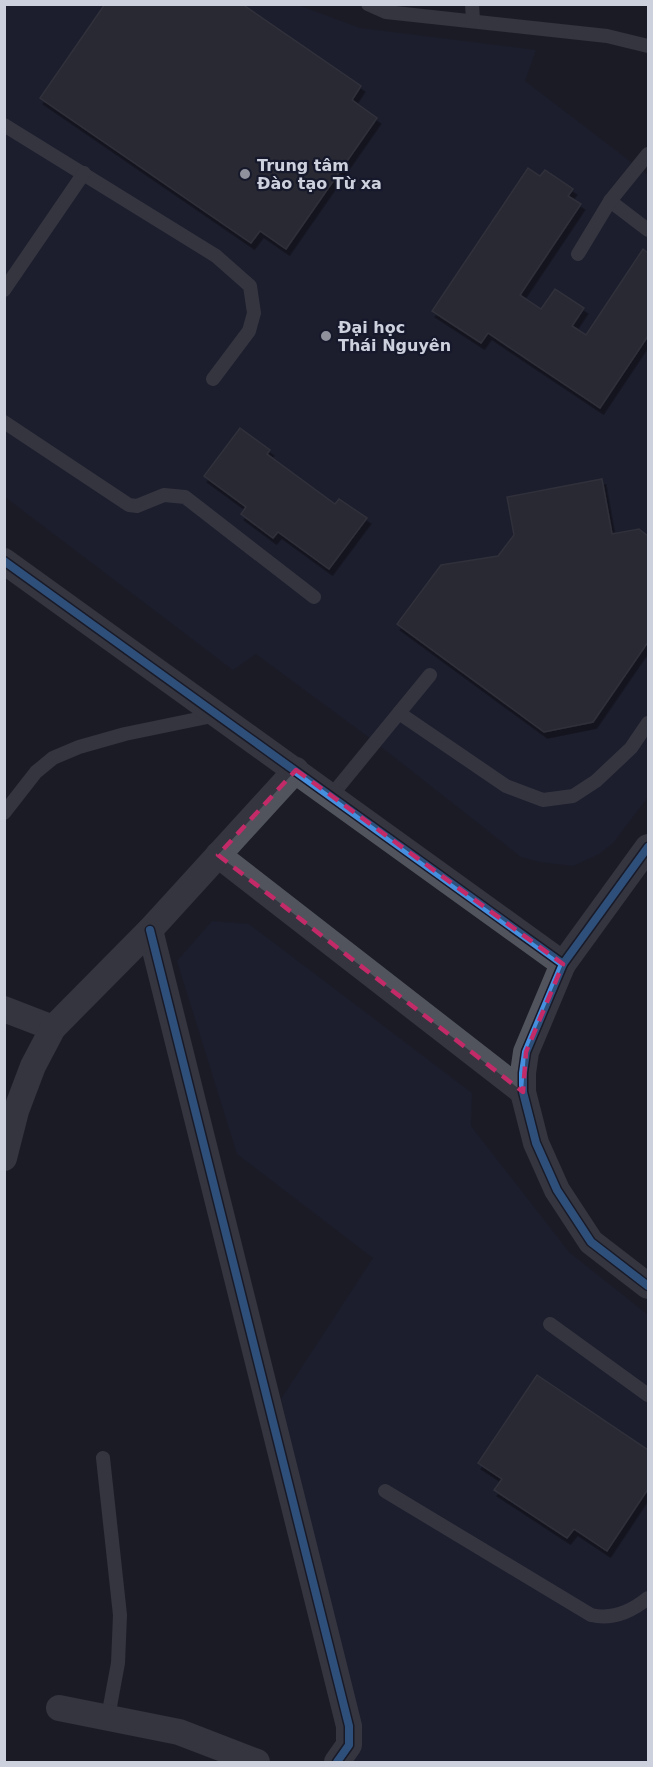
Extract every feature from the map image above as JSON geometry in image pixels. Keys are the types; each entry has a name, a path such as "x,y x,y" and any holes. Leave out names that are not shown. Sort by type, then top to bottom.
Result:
{"street":[{"path":"4,561 563,964"},
{"path":"4,1158 20,1099 33,1066 53,1028 150,930 296,770"},
{"path":"648,847 563,964 526,1052 523,1073 523,1092 536,1143 563,1199 591,1242 648,1286"},
{"path":"218,855 523,1092"},
{"path":"150,930 349,1726 349,1744 337,1762"},
{"path":"4,1009 53,1028"},
{"path":"59,1708 179,1732 200,1752 257,1762"}],"lane":[{"path":"368,4 386,12 607,36 648,46"},
{"path":"472,4 473,20"},
{"path":"4,125 216,256 250,286 254,313 249,331 213,379"},
{"path":"578,254 610,201 648,154"},
{"path":"4,290 84,174"},
{"path":"610,201 648,231"},
{"path":"4,422 129,505 137,506 164,495 185,497 314,597"},
{"path":"331,796 430,675"},
{"path":"399,713 506,786 543,800 573,796 596,781 631,748 648,723"},
{"path":"4,813 36,772 53,758 79,747 125,734 219,715"},
{"path":"550,1324 648,1395"},
{"path":"103,1458 120,1615 118,1663 108,1717"},
{"path":"385,1491 591,1615 602,1617 617,1615 632,1609 648,1598"}],"highlighted area":[{"path":"296,770 563,964 526,1052 523,1092 218,855"}],"shaded area":[{"name":"Đại học Thái Nguyên","path":"4,5 298,5 360,28 536,50 525,81 648,175 648,797 613,843 599,854 573,866 521,857 375,742 256,654 233,670 5,497"},
{"path":"212,921 249,924 472,1093 471,1126 569,1252 648,1315 648,1762 353,1762 358,1752 358,1737 281,1399 373,1258 237,1154 177,961"}],"building":[{"name":"Trung tâm Đào tạo Từ xa","path":"105,4 242,4 361,86 352,100 377,118 286,249 260,231 251,243 40,98"},
{"path":"528,168 540,176 545,170 573,189 568,196 581,204 520,295 541,309 555,289 584,308 572,326 586,335 643,249 648,253 648,336 600,408 488,333 481,343 432,311"},
{"path":"240,428 270,450 267,454 335,504 339,499 367,518 329,569 278,532 273,538 241,514 246,507 204,476"},
{"path":"602,479 612,534 639,529 648,536 648,642 593,722 544,732 397,624 441,565 498,556 514,535 507,497"},
{"path":"537,1375 648,1450 648,1489 607,1551 574,1529 567,1538 494,1490 502,1479 478,1463"}],"cycle path":[{"path":"4,561 563,964 648,847"},
{"path":"150,930 349,1726 349,1745 337,1762"},
{"path":"563,964 526,1052 523,1092 536,1143 557,1190 591,1242 648,1286"}],"place":[{"name":"Trung tâm Đào tạo Từ xa","path":"245,174"},
{"name":"Đại học Thái Nguyên","path":"326,336"}]}
